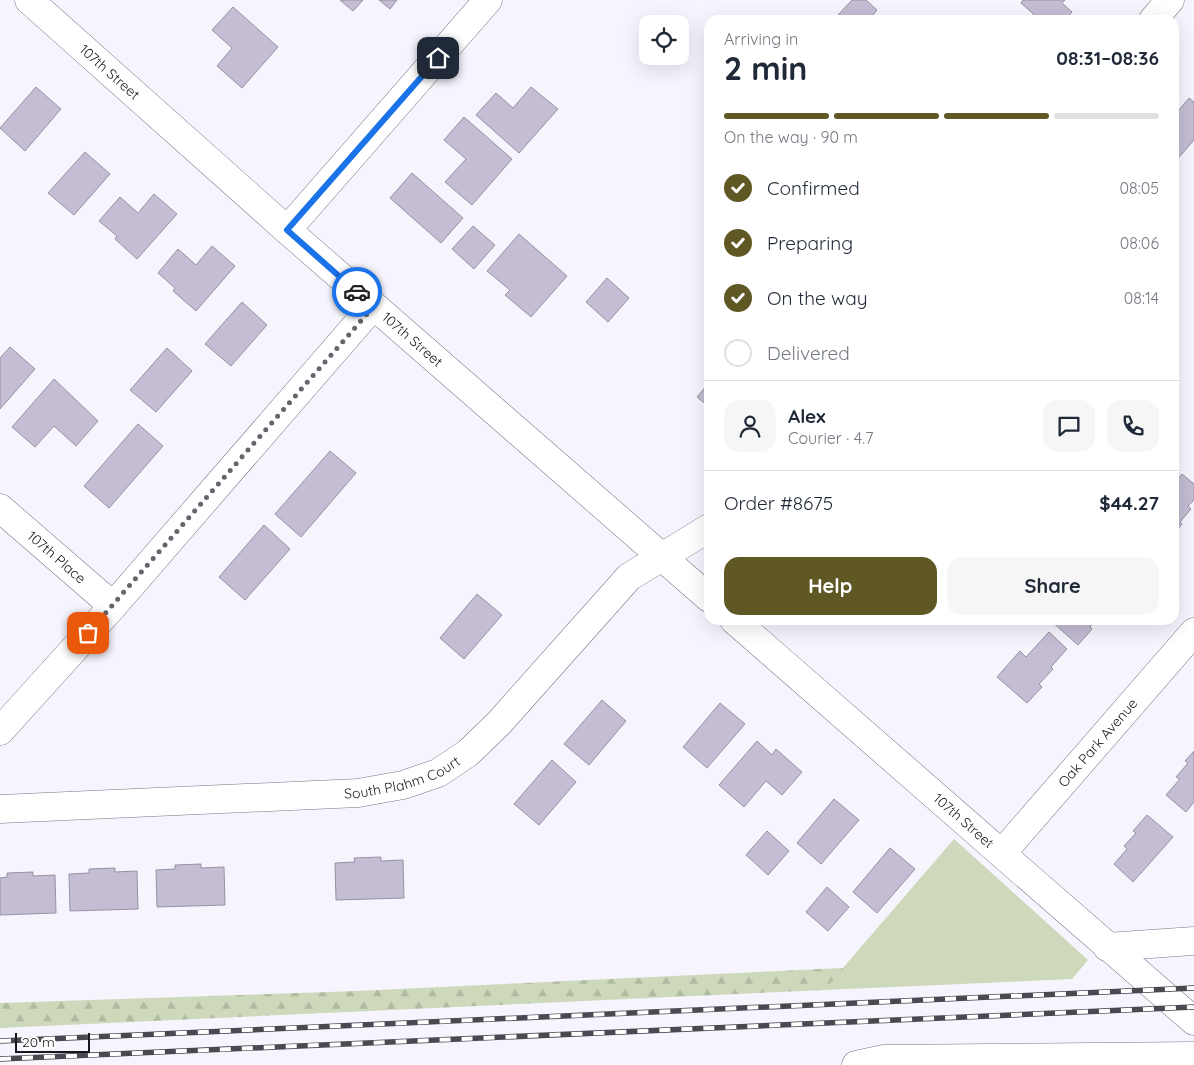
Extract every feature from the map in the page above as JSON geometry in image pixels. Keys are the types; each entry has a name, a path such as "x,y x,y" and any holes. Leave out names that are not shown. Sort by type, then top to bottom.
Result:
{"street":[{"name":"107th Street","path":"29,0 287,230 704,594"},
{"path":"287,230 488,0"},
{"path":"1157,15 1170,0"},
{"path":"0,731 113,606 374,306"},
{"name":"107th Place","path":"0,508 113,606"},
{"name":"South Plahm Court","path":"0,809 358,793 402,785 438,773 468,753 499,723 629,577 704,531"},
{"name":"107th Street","path":"740,625 1194,1021"},
{"name":"Oak Park Avenue","path":"1002,853 1194,632"},
{"path":"1108,947 1194,941"},
{"path":"856,1065 884,1059 1194,1056"}],"green space":[{"path":"954,839 1088,960 1072,979 824,990"},
{"path":"844,968 824,990 0,1028 0,1003 357,991"}],"building":[{"path":"340,0 363,0 353,11"},
{"path":"379,0 397,0 390,9"},
{"path":"852,0 866,0 877,10 873,15 838,15"},
{"path":"1023,0 1065,0 1062,3 1072,12 1069,15 1034,15 1021,3"},
{"path":"233,7 278,47 242,88 217,66 232,48 212,30"},
{"path":"36,87 61,109 25,151 0,128"},
{"path":"531,87 558,109 519,153 476,115 496,93 513,108"},
{"path":"1189,98 1194,102 1194,140 1179,157 1179,110"},
{"path":"464,117 512,159 472,205 445,182 466,159 444,140"},
{"path":"85,152 110,174 74,215 48,193"},
{"path":"412,173 463,218 441,243 390,198"},
{"path":"154,194 177,214 137,259 115,239 117,236 99,221 120,197 138,213"},
{"path":"473,226 495,245 474,269 452,249"},
{"path":"519,234 567,276 531,317 505,295 510,290 487,271"},
{"path":"212,246 235,266 196,311 173,291 175,288 158,273 178,249 196,265"},
{"path":"607,278 629,298 608,322 586,302"},
{"path":"242,302 267,325 231,366 205,344"},
{"path":"10,347 35,369 0,409 0,358"},
{"path":"167,348 192,371 156,412 130,390"},
{"path":"54,379 98,421 76,446 54,426 35,447 12,427"},
{"path":"704,389 704,403 697,397"},
{"path":"138,424 163,446 109,508 84,486"},
{"path":"330,451 356,473 301,537 275,514"},
{"path":"1182,474 1194,484 1194,500 1188,506 1191,509 1180,522 1182,524 1179,528 1179,477"},
{"path":"264,525 290,549 245,600 219,577"},
{"path":"477,594 502,615 464,659 440,638"},
{"path":"1056,625 1091,625 1090,627 1092,629 1078,645"},
{"path":"1049,632 1067,649 1051,667 1053,669 1039,684 1042,687 1027,703 997,677 1020,651 1026,657"},
{"path":"602,700 626,721 589,765 564,744"},
{"path":"720,703 745,724 707,768 683,747"},
{"path":"757,741 772,755 776,749 802,772 782,795 766,781 744,807 719,785"},
{"path":"1194,751 1194,802 1186,812 1166,795 1180,779 1176,777 1188,763 1185,761"},
{"path":"552,760 576,782 539,825 514,804"},
{"path":"834,799 859,820 821,864 797,843"},
{"path":"1147,815 1173,837 1133,882 1114,864 1127,849 1124,846 1136,833 1133,831"},
{"path":"767,831 789,851 768,875 746,855"},
{"path":"890,848 915,869 877,913 853,892"},
{"path":"381,857 381,861 403,860 404,898 336,900 335,863 355,862 354,858"},
{"path":"201,864 201,868 224,867 225,905 157,907 156,870 175,869 175,865"},
{"path":"115,868 115,872 137,871 138,909 70,911 69,874 89,873 89,869"},
{"path":"33,872 33,876 55,875 56,913 0,915 0,878 7,877 7,873"},
{"path":"827,887 849,907 828,931 806,912"}],"railway":[{"path":"0,1041 1194,988"},
{"path":"0,1059 1194,1007"}],"way so far":[{"path":"88,633 374,306 357,292"}],"route":[{"path":"357,292 287,230 438,58"}]}
